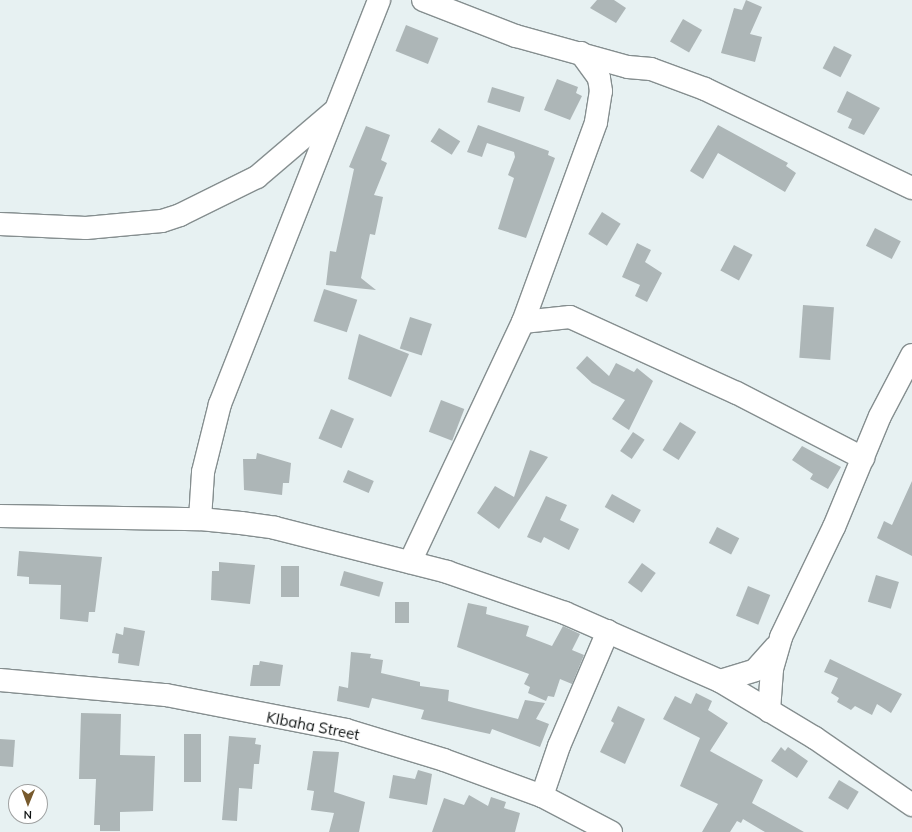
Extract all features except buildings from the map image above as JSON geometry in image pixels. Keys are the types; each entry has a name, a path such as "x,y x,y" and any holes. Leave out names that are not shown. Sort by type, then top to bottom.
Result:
{"street":[{"path":"200,519 203,472 220,404 379,0"},
{"path":"423,0 516,36 580,53 628,68 651,69 705,89 912,188"},
{"path":"410,562 524,322 564,201 596,122 601,91 596,71 580,53"},
{"path":"601,91 628,68"},
{"path":"0,224 86,228 162,221 180,215 257,177 334,112"},
{"path":"524,322 570,317 737,393 863,458"},
{"path":"769,711 769,687 778,645 863,458 912,355"},
{"path":"0,516 200,519 275,528 410,562 526,598 608,631 720,681 861,768 912,805"},
{"path":"542,796 559,746 608,631"},
{"path":"720,681 755,670 778,645"},
{"name":"KIbaha Street","path":"0,680 166,695 346,730 444,760 542,796 611,832"}]}
